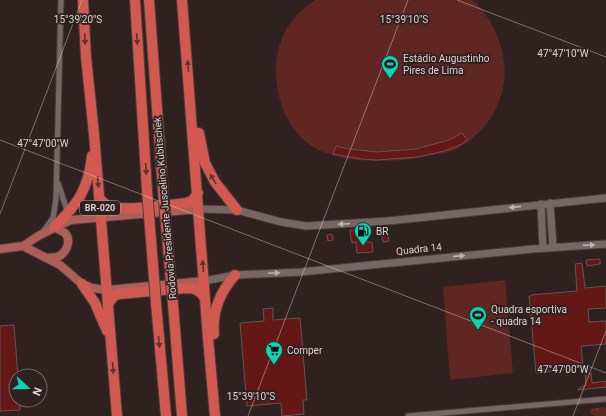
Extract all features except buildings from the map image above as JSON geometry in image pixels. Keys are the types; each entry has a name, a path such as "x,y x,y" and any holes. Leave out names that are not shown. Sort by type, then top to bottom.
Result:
{"highway":[{"name":"BR-020","path":"83,0 86,56 100,198 117,416"},
{"name":"Rodovia Presidente Juscelino Kubitschek","path":"135,0 147,190 166,416"},
{"name":"Rodovia Presidente Juscelino Kubitschek","path":"149,0 182,416"},
{"path":"182,0 215,411"},
{"path":"190,87 205,163 215,182 237,210"},
{"path":"54,227 70,217 86,184 90,168 94,134"},
{"path":"100,198 109,206 116,208 133,208 186,203 192,201 198,193"},
{"path":"215,411 216,372 213,325 218,302 228,283 235,275"},
{"path":"106,276 120,288"},
{"path":"82,284 95,303 111,344"},
{"path":"108,304 114,296 119,294 186,288 194,288 202,293 205,298"}],"main road":[{"path":"70,217 101,217 199,209 237,210 281,222 306,226 388,221 606,198"},
{"path":"550,203 553,247"},
{"path":"541,204 543,248"},
{"path":"0,249 23,246 54,227 65,233 68,238 68,244 61,255 47,258"},
{"name":"Quadra 14","path":"204,281 235,275 322,270 419,259 553,247 606,244"},
{"path":"23,246 60,265 82,284 92,288 107,290 204,281"}],"street":[{"path":"40,235 50,223 55,211 61,0"},
{"path":"57,176 63,200 70,217"},
{"path":"408,416 448,414 606,399"}],"green space":[{"name":"Estádio Augustinho Pires de Lima","path":"315,0 473,0 485,13 494,28 503,52 504,61 505,75 503,89 499,102 485,126 476,136 452,151 408,159 383,161 342,158 322,152 313,147 298,134 284,112 277,86 276,65 280,43 290,23 305,7"},
{"name":"Quadra esportiva - quadra 14","path":"505,280 513,373 450,380 443,287"},
{"path":"604,407 606,409 606,416 594,416 590,413 591,409"}],"place":[{"name":"Estádio Augustinho Pires de Lima","path":"390,79"},
{"name":"BR","path":"363,246"},
{"name":"Quadra esportiva - quadra 14","path":"478,330"},
{"name":"Comper","path":"274,365"}]}
